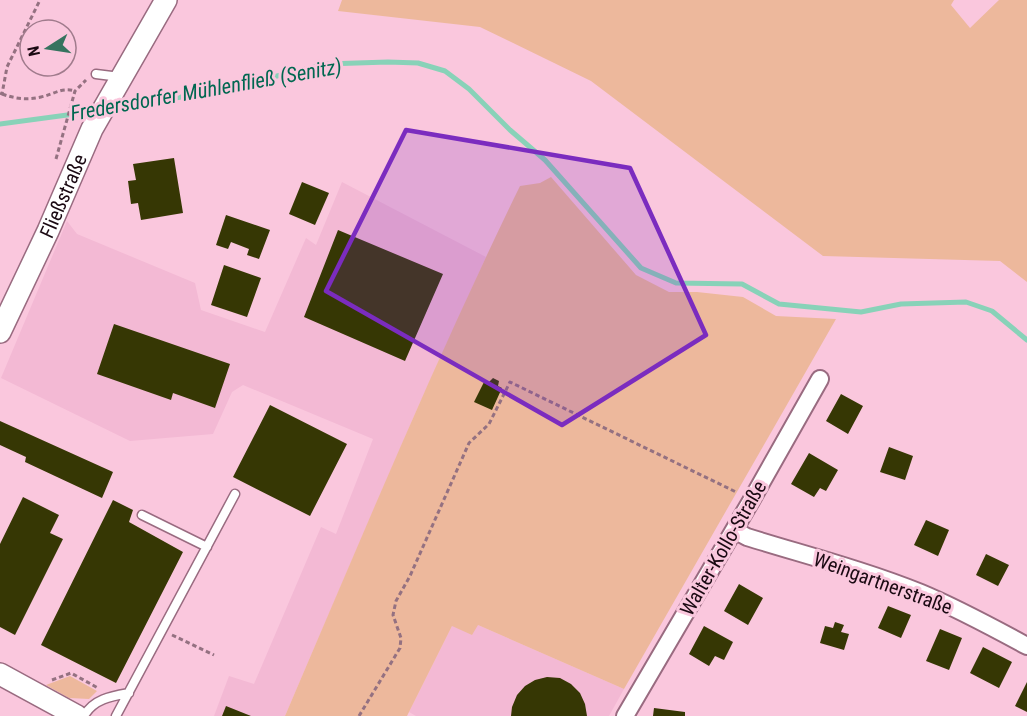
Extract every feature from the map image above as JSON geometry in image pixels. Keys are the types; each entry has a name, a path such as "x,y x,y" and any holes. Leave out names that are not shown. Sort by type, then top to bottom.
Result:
{"street":[{"name":"Fließstraße","path":"0,332 48,231 92,129 166,0"},
{"name":"Walter-Kollo-Straße","path":"625,716 820,379"},
{"name":"Weingartnerstraße","path":"734,530 747,537 865,573 921,593 1027,646"},
{"path":"0,674 77,716"}],"lane":[{"path":"96,74 112,76 119,83"},
{"path":"116,716 235,494"},
{"path":"142,515 207,547"},
{"path":"84,716 104,698 129,693"}],"path":[{"path":"40,0 7,67 1,94 19,100 42,97 66,88 75,92 60,146"},
{"path":"359,716 400,648 401,638 393,615 396,601 410,576 469,442 489,424 510,382 751,501"},
{"path":"163,631 214,655"},
{"path":"50,681 70,673 113,696"}],"highlighted area":[{"path":"406,130 630,168 706,335 562,425 326,291"}],"shaded area":[{"path":"342,0 954,0 951,5 970,28 999,0 1027,0 1027,282 1000,261 823,256 591,81 480,27 338,11"},
{"path":"551,177 636,275 669,292 697,292 743,297 776,316 836,319 624,689 478,625 472,635 452,626 407,716 285,716 428,383 520,186 540,183"},
{"path":"342,182 486,257 415,414 285,716 214,716 229,676 254,684 321,527 336,534 373,439 243,385 232,392 213,434 130,441 1,378 67,221 77,234 195,283 201,310 265,332 306,238 316,245"},
{"path":"478,625 624,689 609,716 416,716 409,712 452,626"},
{"path":"70,676 97,691 89,699 69,698 46,685"}],"building":[{"path":"174,158 183,213 141,220 138,203 131,204 128,181 136,180 133,164"},
{"path":"302,182 329,193 315,225 289,214"},
{"path":"226,215 270,230 259,259 247,255 249,249 231,242 228,249 216,245"},
{"path":"338,230 443,274 405,361 304,317"},
{"path":"224,265 261,278 247,317 211,305"},
{"path":"114,324 230,364 215,408 173,393 171,400 97,374"},
{"path":"493,378 499,381 498,386 502,388 492,410 474,402 485,380 489,382"},
{"path":"841,394 863,406 848,434 826,421"},
{"path":"270,405 347,444 310,516 233,477"},
{"path":"0,421 113,472 102,498 25,462 26,457 0,445"},
{"path":"889,447 913,456 905,480 880,472"},
{"path":"809,453 838,470 826,491 820,488 814,497 791,484"},
{"path":"23,497 59,515 50,533 63,539 15,635 0,627 0,544"},
{"path":"113,500 133,510 129,522 183,552 116,683 41,645"},
{"path":"926,520 949,530 938,556 914,545"},
{"path":"986,554 1009,565 998,586 976,575"},
{"path":"739,584 763,598 748,625 724,611"},
{"path":"888,606 911,615 901,638 878,628"},
{"path":"835,622 844,625 841,632 849,634 844,650 820,643 825,626 833,628"},
{"path":"704,626 733,642 724,660 715,656 709,666 689,654"},
{"path":"940,629 962,638 949,670 926,661"},
{"path":"983,647 1012,662 999,688 970,673"},
{"path":"547,677 560,678 571,684 580,693 587,716 511,716 517,695 525,686"},
{"path":"1027,682 1027,712 1015,706"},
{"path":"226,706 251,716 222,716"},
{"path":"654,708 685,712 685,716 653,716"}],"waterway":[{"name":"Fredersdorfer Mühlenfließ (Senitz)","path":"109,110 220,90 326,64 418,63 445,71 469,89 510,130 545,160 641,268 676,283 742,284 779,304 861,312 901,304 966,302 992,311 1027,340"},
{"name":"Fredersdorfer Mühlenfließ (Senitz)","path":"0,124 97,111"}]}
